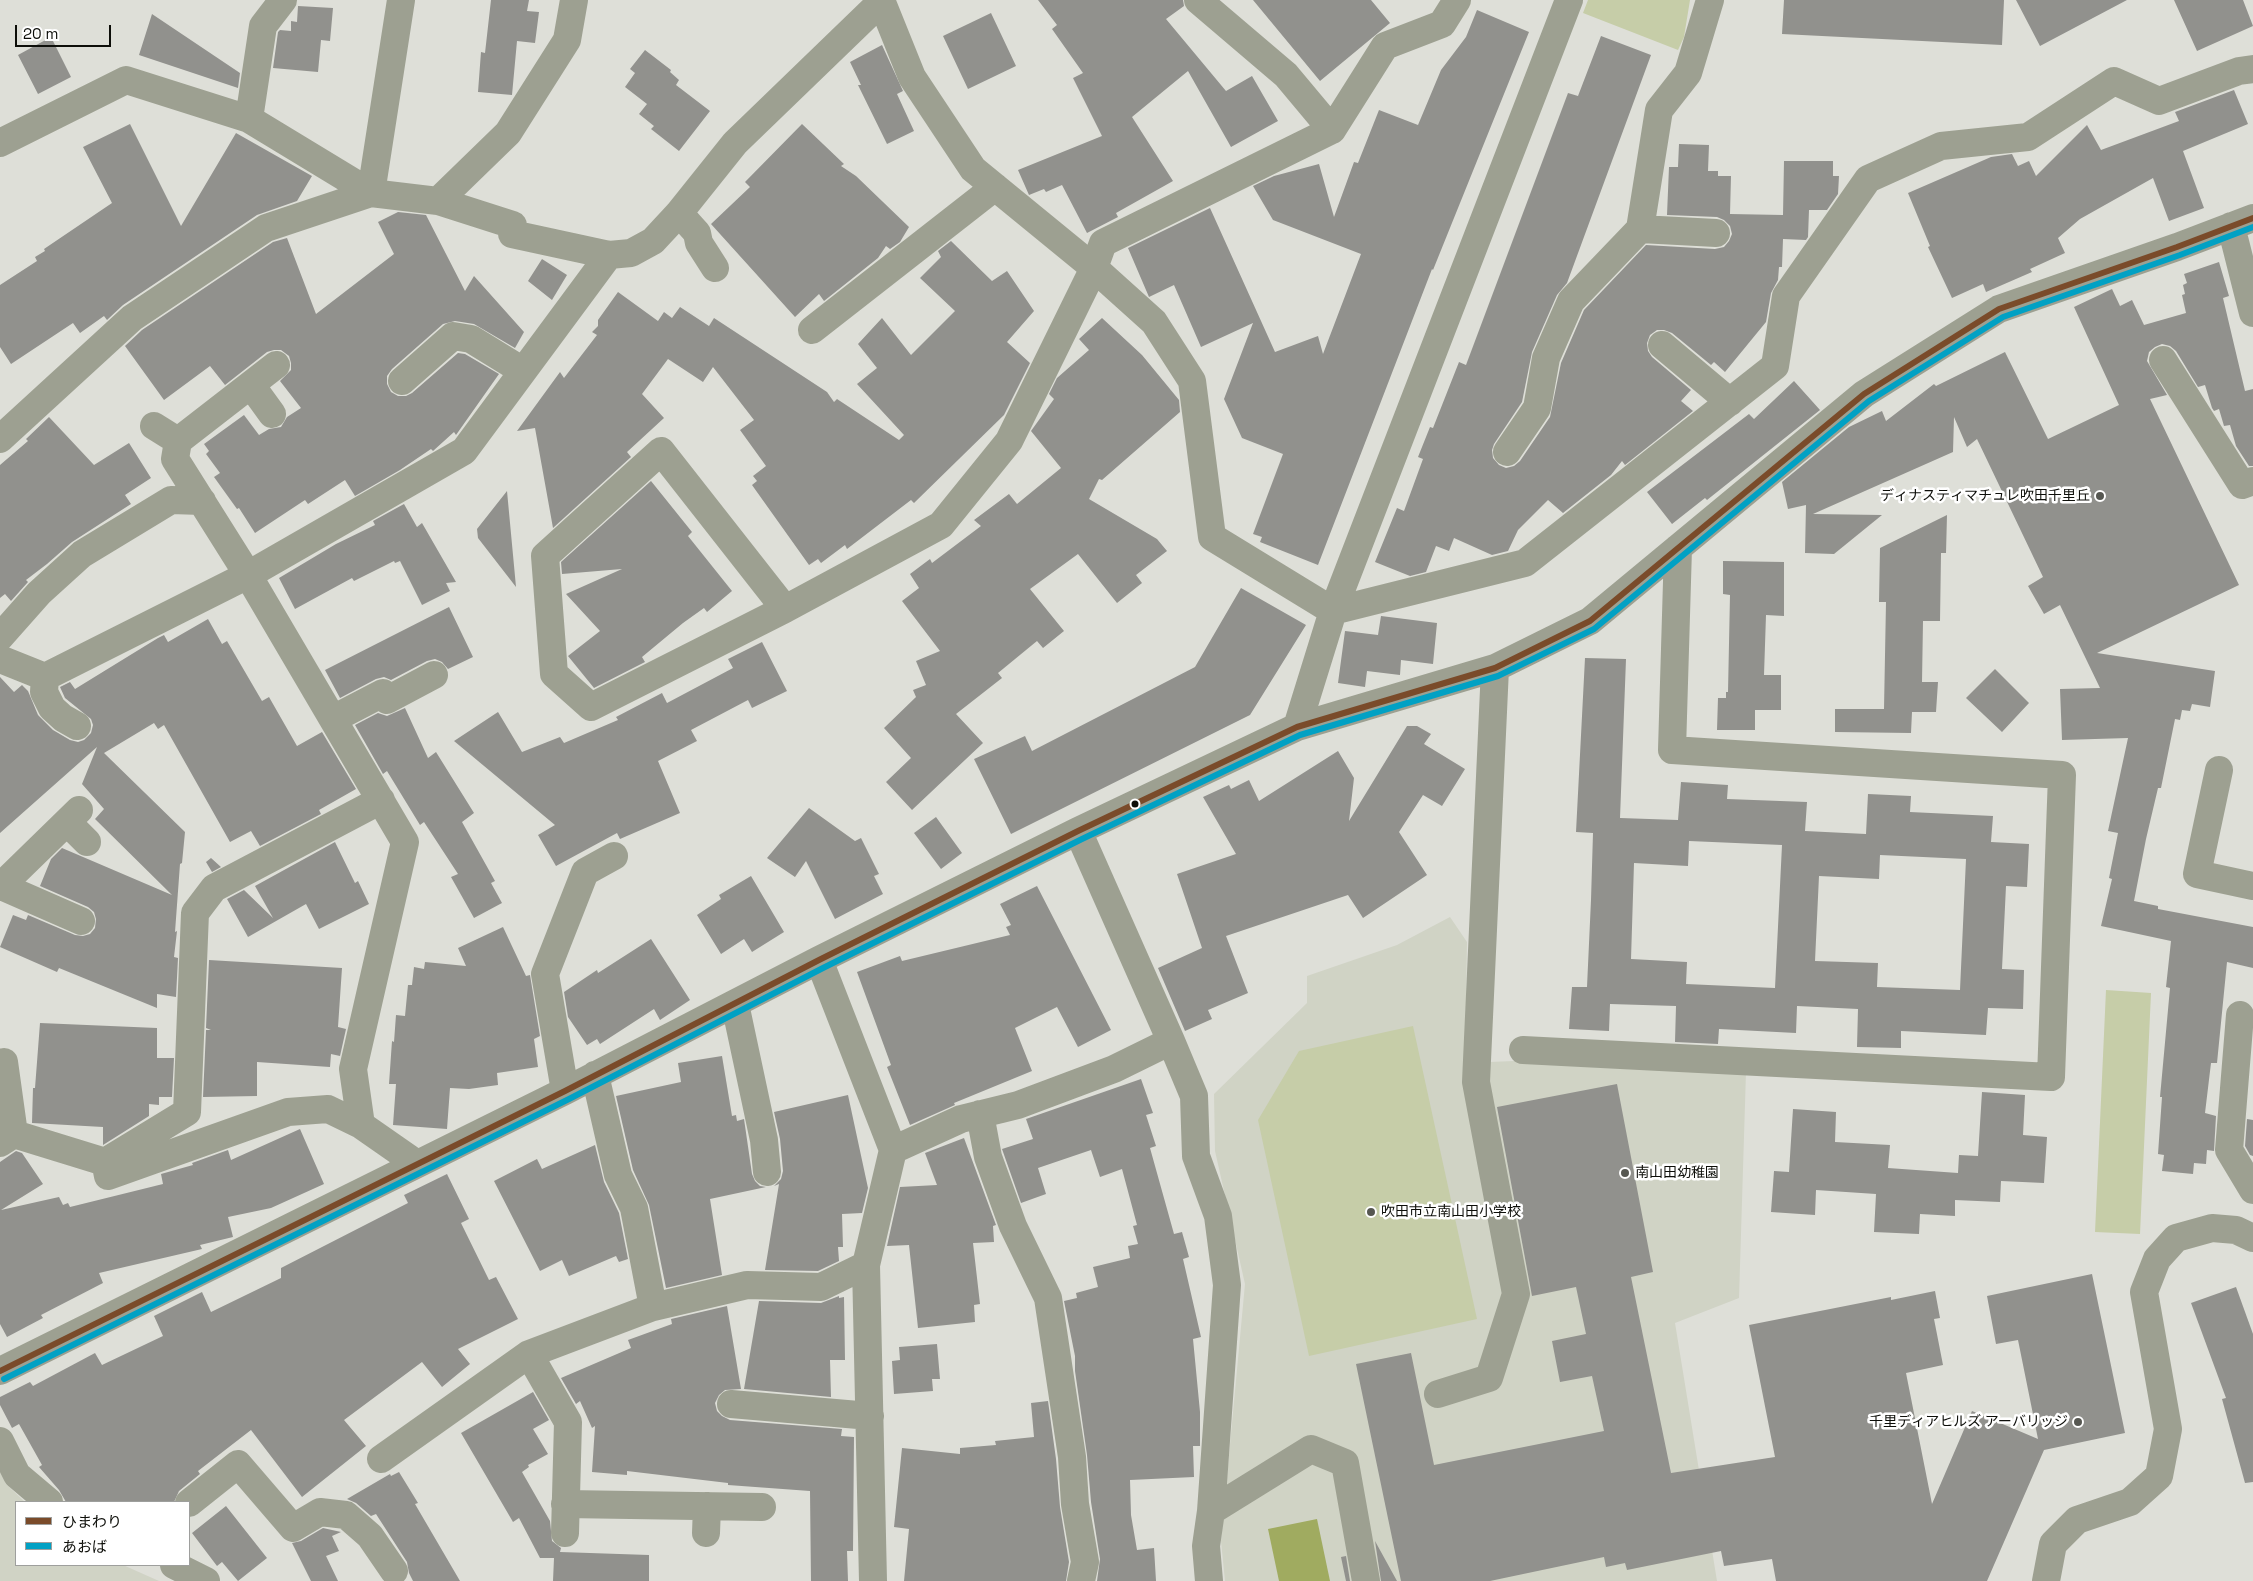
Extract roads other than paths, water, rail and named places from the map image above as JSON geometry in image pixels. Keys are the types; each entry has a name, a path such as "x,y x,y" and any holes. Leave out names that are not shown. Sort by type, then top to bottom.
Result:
{"street":[{"path":"249,119 263,26 282,0"},
{"path":"371,193 401,0"},
{"path":"438,200 508,133 567,40 574,0"},
{"path":"0,439 132,318 266,228 371,193 438,200 513,225 512,234 609,255 631,253 653,241 679,213 735,143 882,0 912,77 973,169 1094,268 1154,322 1192,381 1212,537 1333,611 1524,563 1775,366 1786,296 1868,179 1940,146 2028,137 2114,81 2158,102 2238,71 2253,69"},
{"path":"1198,0 1286,75 1332,130"},
{"path":"785,609 661,452 544,556 554,674 592,707 785,609 941,525 1009,441 1094,268 1103,243 1332,130 1385,46 1442,24 1457,0"},
{"path":"1297,727 1333,611 1569,0"},
{"path":"1507,452 1537,408 1546,358 1571,301 1640,229 1659,110 1688,73 1710,0"},
{"path":"0,143 126,80 249,119 371,193"},
{"path":"812,330 995,187"},
{"path":"679,213 697,233 699,243 715,268"},
{"path":"0,1371 595,1075 819,960 1078,831 1297,727 1495,668 1590,621 1864,394 1999,309 2242,222 2253,312"},
{"path":"1640,229 1716,233"},
{"path":"0,659 45,676 248,575 464,451 609,255"},
{"path":"402,381 453,336 471,339 523,371"},
{"path":"1662,345 1730,402"},
{"path":"2163,360 2242,485 2253,482"},
{"path":"276,365 178,441 175,459 248,575 405,842 353,1069 361,1125"},
{"path":"251,385 272,414"},
{"path":"154,426 178,441"},
{"path":"0,637 39,593 82,554 171,500 202,501"},
{"path":"1523,1050 2051,1077 2062,775 1672,750 1678,548"},
{"path":"1438,1394 1489,1378 1516,1294 1476,1082 1495,668"},
{"path":"333,719 383,693 387,700 434,675"},
{"path":"45,676 44,692 52,708 63,718 77,726"},
{"path":"2219,770 2197,874 2253,886"},
{"path":"4,1062 7,1138 105,1162 187,1112 194,914 214,888 381,800"},
{"path":"81,922 0,886 73,816 87,842"},
{"path":"1078,831 1172,1041 1194,1096 1196,1156 1218,1216 1228,1285 1211,1511 1206,1546 1208,1581"},
{"path":"565,1090 545,974 585,872 614,856"},
{"path":"819,960 892,1150 866,1265 873,1581"},
{"path":"735,1004 764,1140 767,1172"},
{"path":"2240,1015 2229,1150 2253,1190"},
{"path":"892,1150 961,1119 1018,1105 1114,1069 1172,1041"},
{"path":"595,1075 618,1175 634,1208 653,1307"},
{"path":"105,1162 108,1176 288,1112 328,1109 361,1125 417,1164"},
{"path":"980,1114 988,1157 1014,1226 1048,1298 1072,1458 1075,1504 1085,1562 1081,1581"},
{"path":"2046,1581 2053,1544 2076,1520 2130,1502 2159,1476 2168,1429 2144,1292 2157,1258 2176,1238 2212,1228 2236,1230 2253,1238"},
{"path":"382,1459 528,1354 653,1307 747,1285 821,1286 866,1265"},
{"path":"528,1354 568,1422 565,1533"},
{"path":"731,1404 870,1416"},
{"path":"0,1441 17,1474 48,1501"},
{"path":"1211,1511 1311,1449 1345,1463 1366,1581"},
{"path":"190,1502 238,1464 294,1528 320,1512 346,1515 370,1536 394,1571"},
{"path":"565,1504 762,1507"},
{"path":"706,1533 707,1506"},
{"path":"176,1566 206,1581"}],"place":[{"name":"ディナスティマチュレ吹田千里丘","path":"2100,496"},
{"name":"南山田幼稚園","path":"1625,1173"},
{"name":"吹田市立南山田小学校","path":"1371,1212"},
{"name":"千里ディアヒルズ アーバリッジ","path":"2078,1422"}]}
